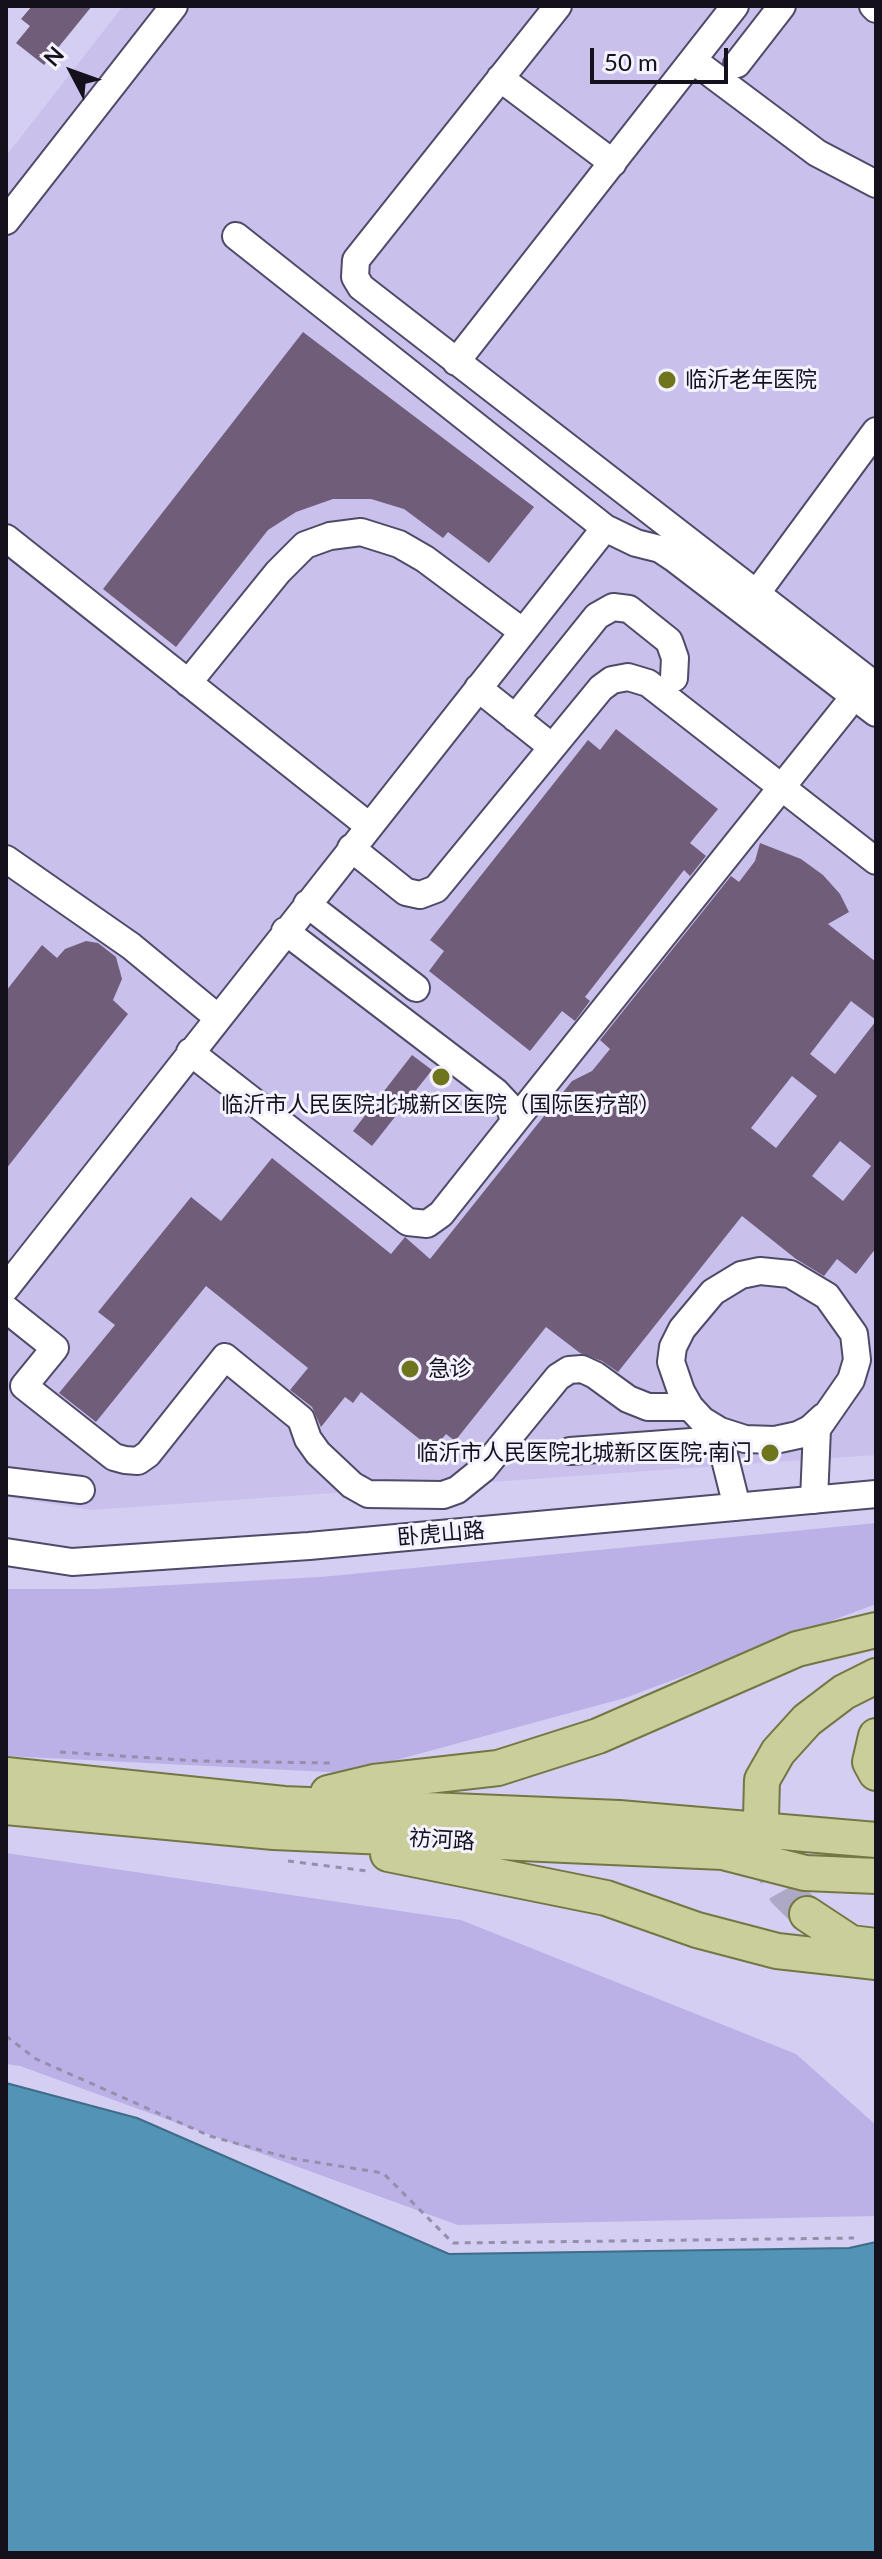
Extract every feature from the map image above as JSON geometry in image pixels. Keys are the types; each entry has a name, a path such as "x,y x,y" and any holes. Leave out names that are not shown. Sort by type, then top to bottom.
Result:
{"main road":[{"path":"281,1832 374,1782 498,1768 598,1736 797,1649 876,1630"},
{"path":"761,1817 762,1780 778,1752 807,1720 844,1692 876,1676"},
{"path":"876,1736 870,1762 876,1773"},
{"name":"祊河路","path":"12,1775 281,1832 619,1818 876,1840"},
{"name":"祊河路","path":"6,1807 281,1832 723,1852 805,1873 876,1876"},
{"path":"281,1832 606,1898 697,1930 777,1951 876,1962"},
{"path":"805,1873 876,1898"},
{"path":"807,1914 851,1943 876,1946"}],"street":[{"path":"6,221 174,6"},
{"path":"558,6 356,260 355,277 361,287 456,362 876,686"},
{"path":"456,362 735,6"},
{"path":"737,64 782,6"},
{"path":"694,61 817,153 876,184"},
{"path":"500,78 613,163"},
{"path":"236,236 605,528 636,543 660,549 675,559 876,713"},
{"path":"756,594 876,431"},
{"path":"6,1288 605,528"},
{"path":"188,683 278,572 305,545 330,536 361,532 399,544 425,559 523,632"},
{"path":"6,538 369,826"},
{"path":"636,543 667,571 876,732"},
{"path":"515,718 597,616 613,607 629,609 669,641 675,658 674,678"},
{"path":"351,848 406,892 420,895 436,889 601,688 612,680 628,677 648,683 876,861"},
{"path":"478,688 552,747"},
{"path":"190,1052 408,1222 427,1224 441,1214 845,708"},
{"path":"6,859 131,946 217,1017"},
{"path":"307,904 416,988"},
{"path":"285,931 496,1092 510,1107 514,1122"},
{"path":"760,1271 790,1274 827,1296 867,1358 823,1417 798,1435 775,1440 745,1439 720,1431 702,1420 690,1407 671,1362 673,1347 682,1329 713,1292 741,1275 760,1271"},
{"path":"6,1309 55,1348 15,1395 114,1457 138,1461 148,1454 225,1357 301,1419 308,1439 318,1453 352,1485 368,1494 443,1495 457,1490 483,1469 558,1377 569,1370 582,1369 595,1375 628,1399 648,1407 690,1407"},
{"path":"814,1500 814,1442 823,1417"},
{"path":"570,1451 705,1441 718,1446 724,1455 737,1507"},
{"path":"6,1481 81,1490"},
{"name":"卧虎山路","path":"6,1552 72,1562 309,1546 876,1494"}],"path":[{"path":"50,1752 198,1761 339,1763"},
{"path":"281,1832 377,1872"},
{"path":"6,2036 36,2059 210,2136 289,2158 383,2173 453,2243 854,2238"}],"shaded area":[{"name":"临沂市人民医院北城新区医院（国际医疗部）","path":"123,6 876,6 876,1455 91,1510 6,1497 6,156"},
{"path":"876,1523 876,1604 625,1698 348,1773 6,1756 6,1589 96,1589 321,1577"},
{"path":"6,1853 461,1920 796,2054 876,2125 876,2216 458,2225 20,2066 6,2064"}],"water":[{"path":"6,2083 137,2118 449,2254 849,2248 876,2242 876,2553 6,2553"}],"building":[{"path":"32,6 92,6 44,65 16,43 30,26 21,19"},
{"path":"303,332 534,507 489,563 448,532 443,538 404,509 371,499 333,499 296,512 268,530 176,647 103,589"},
{"path":"616,729 718,809 690,843 706,856 690,876 684,870 585,997 590,1001 575,1021 562,1011 530,1051 429,971 444,951 430,940 588,740 600,750"},
{"path":"760,843 801,859 823,875 840,894 849,912 828,924 876,962 876,1020 851,1001 810,1054 835,1074 876,1021 876,1248 856,1274 837,1259 824,1276 796,1259 742,1216 618,1372 602,1361 580,1353 546,1327 455,1441 446,1434 433,1450 361,1392 353,1403 345,1397 321,1427 312,1407 290,1390 308,1368 206,1286 96,1422 59,1393 115,1325 98,1312 191,1197 221,1221 272,1158 391,1254 405,1237 430,1259 572,1081 592,1071 610,1049 600,1040 731,876 739,882 755,861","holes":["792,1076 817,1096 776,1148 751,1128","840,1141 871,1166 843,1201 812,1176"]},
{"path":"86,941 98,943 116,957 122,979 113,1000 128,1014 6,1169 6,991 42,945 57,958 65,949"},
{"path":"412,1055 432,1070 372,1146 353,1131"}],"tunnel":[{"path":"762,1845 762,1851 785,1892 807,1914"}],"place":[{"name":"临沂老年医院","path":"667,380"},
{"name":"临沂市人民医院北城新区医院（国际医疗部）","path":"441,1077"},
{"name":"急诊","path":"410,1369"},
{"name":"临沂市人民医院北城新区医院·南门","path":"770,1453"}]}
